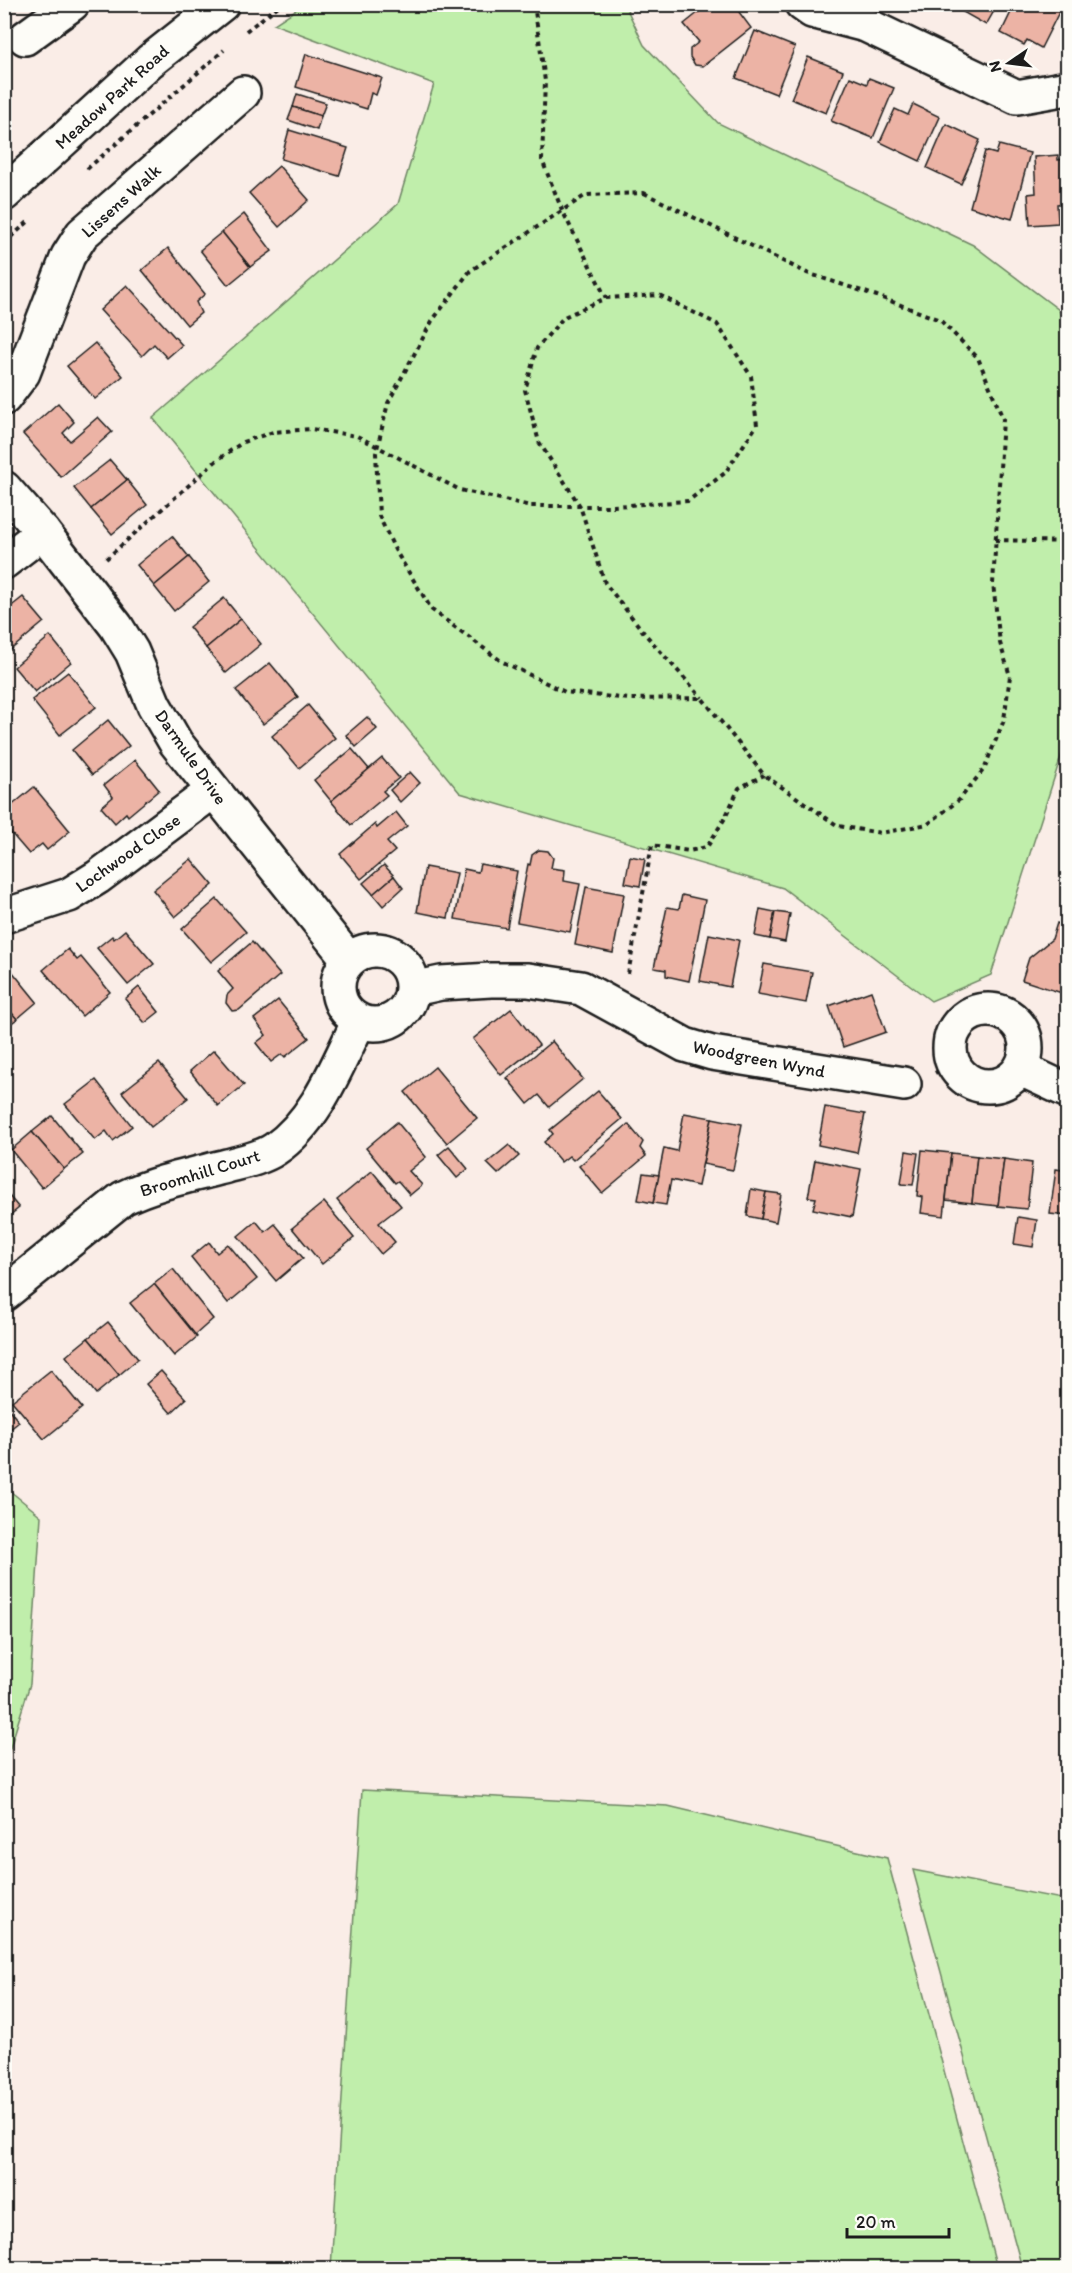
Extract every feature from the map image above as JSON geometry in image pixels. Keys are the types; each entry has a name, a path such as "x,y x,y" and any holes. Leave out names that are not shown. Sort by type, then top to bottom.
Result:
{"street":[{"path":"25,38 72,4"},
{"name":"Meadow Park Road","path":"4,194 150,61 222,4"},
{"path":"802,4 812,11 866,25 1017,97 1068,88"},
{"name":"Lissens Walk","path":"4,398 23,373 68,256 82,234 243,93"},
{"name":"Darmule Drive","path":"4,488 43,532 116,626 132,652 165,725 213,791 349,960"},
{"path":"4,562 43,532"},
{"name":"Lochwood Close","path":"4,916 69,895 98,877 213,791"},
{"path":"372,950 384,951 396,956 406,965 413,989 404,1011 383,1024 359,1021 349,1014 342,1004 339,993 342,970 349,960 360,953 372,950"},
{"name":"Woodgreen Wynd","path":"413,989 441,983 528,980 581,988 685,1045 712,1053 904,1084"},
{"name":"Broomhill Court","path":"4,1294 123,1198 143,1188 247,1160 274,1150 293,1133 313,1109 359,1021"},
{"path":"1021,1069 1068,1091"}],"path":[{"path":"238,38 281,4"},
{"path":"534,4 545,81 542,160 562,210 606,298"},
{"path":"84,171 230,44"},
{"path":"81,581 216,461 243,442 273,432 311,429 357,436 378,445 460,490 531,506 580,506 614,506 688,501 725,473 757,425 751,376 717,324 659,295 606,298 564,316 537,348 525,390 540,442 580,506 605,583 645,634 702,698 764,775 838,826 881,833 928,825 959,800 984,769 1004,720 1010,676 1000,643 993,584 1003,419 978,358 940,320 807,273 644,193 586,195 470,271 432,321 388,403 378,445 376,453 379,516 395,550 432,610 501,661 565,692 630,699 702,698"},
{"path":"5,241 32,217"},
{"path":"995,540 1068,542"},
{"path":"621,1010 652,845 689,851 707,847 725,818 739,788 764,775"}],"green space":[{"path":"303,5 625,5 644,45 718,123 973,245 1059,310 1068,335 1067,738 991,975 931,1001 783,888 460,793 153,418 398,204 434,84 274,24"},
{"path":"5,1487 41,1516 30,1684 5,1764"},
{"path":"362,1790 668,1806 887,1858 997,2268 331,2268"},
{"path":"913,1870 1067,1900 1067,2268 1022,2268"}],"building":[{"path":"709,4 733,4 751,28 703,66 695,65 690,57 690,49 699,42 684,24"},
{"path":"955,4 998,4 986,25 954,7"},
{"path":"1015,4 1063,4 1041,48 1027,40 1024,45 1001,33"},
{"path":"755,31 795,47 776,94 736,78"},
{"path":"306,54 382,78 376,95 371,93 367,109 296,87"},
{"path":"808,57 843,71 826,113 791,99"},
{"path":"850,77 867,84 869,78 894,88 873,138 831,121"},
{"path":"297,94 326,103 321,116 293,107"},
{"path":"913,104 940,117 920,161 880,142 895,109 908,115"},
{"path":"293,107 321,116 317,130 288,120"},
{"path":"946,124 980,140 961,184 927,168"},
{"path":"289,130 348,148 339,176 281,159"},
{"path":"999,145 1030,153 1012,219 970,207 985,151 996,154"},
{"path":"1058,155 1058,160 1068,159 1068,203 1057,204 1058,223 1030,225 1028,194 1036,193 1034,157"},
{"path":"279,166 309,200 279,227 249,193"},
{"path":"244,214 272,251 250,267 222,232"},
{"path":"222,232 250,267 228,285 200,250"},
{"path":"168,248 205,294 196,302 201,313 187,325 142,270"},
{"path":"127,285 182,345 167,358 154,344 142,356 100,310"},
{"path":"95,343 123,376 95,399 67,366"},
{"path":"58,403 74,422 63,433 70,441 98,417 112,432 61,477 23,434"},
{"path":"110,460 127,480 91,509 74,488"},
{"path":"127,480 147,505 112,534 91,509"},
{"path":"172,536 189,557 154,586 137,565"},
{"path":"189,557 209,582 174,611 154,586"},
{"path":"23,597 44,622 8,652 4,648 4,612"},
{"path":"224,598 241,619 206,648 189,627"},
{"path":"241,619 261,644 226,673 206,648"},
{"path":"50,636 71,662 35,692 14,667"},
{"path":"270,663 298,697 263,724 236,690"},
{"path":"68,672 96,707 60,735 32,700"},
{"path":"308,705 335,738 299,768 272,736"},
{"path":"367,717 377,729 356,747 346,735"},
{"path":"108,720 129,746 92,775 72,750"},
{"path":"352,749 369,769 331,801 314,780"},
{"path":"382,758 399,778 383,791 387,795 351,825 331,801"},
{"path":"135,760 159,790 128,816 126,813 115,823 101,807 113,797 104,785"},
{"path":"410,772 420,783 400,802 390,790"},
{"path":"34,787 70,831 47,850 42,844 29,854 4,825 4,812"},
{"path":"396,812 407,826 387,842 395,851 361,879 340,854 375,824 377,828"},
{"path":"539,850 548,851 553,858 551,868 565,870 564,881 580,884 570,932 517,922 528,864 530,865 532,855"},
{"path":"630,856 645,859 640,886 625,883"},
{"path":"191,859 213,885 175,917 153,890"},
{"path":"480,864 517,871 507,928 455,919 464,869 478,872"},
{"path":"384,865 394,876 373,894 363,883"},
{"path":"425,867 457,873 448,918 417,912"},
{"path":"394,876 403,888 383,906 373,894"},
{"path":"586,887 624,894 613,953 575,945"},
{"path":"682,895 705,900 689,981 666,976 666,970 654,968 667,907 679,909"},
{"path":"217,899 246,932 211,962 182,929"},
{"path":"760,909 775,912 770,939 755,936"},
{"path":"775,912 790,914 785,942 770,939"},
{"path":"1057,923 1068,927 1068,995 1022,980 1029,958 1052,939"},
{"path":"125,930 154,964 128,985 97,948 112,936 114,939"},
{"path":"709,934 739,940 730,987 700,981"},
{"path":"252,942 280,975 239,1010 232,1011 226,1003 227,995 233,989 218,971"},
{"path":"68,949 77,960 81,957 110,992 82,1016 43,970"},
{"path":"764,964 812,972 806,1003 758,994"},
{"path":"7,965 37,1002 17,1019 4,1004 4,967"},
{"path":"139,987 159,1012 145,1023 125,999"},
{"path":"871,991 886,1032 843,1047 829,1006"},
{"path":"278,1000 309,1038 285,1057 282,1054 271,1062 256,1043 266,1035 254,1019"},
{"path":"4,1004 17,1019 4,1028"},
{"path":"511,1009 539,1045 501,1075 473,1039"},
{"path":"552,1041 583,1079 549,1107 539,1095 528,1104 507,1078"},
{"path":"214,1050 244,1085 218,1106 190,1071"},
{"path":"159,1063 188,1098 151,1127 122,1092"},
{"path":"435,1067 477,1118 447,1143 405,1092"},
{"path":"96,1080 132,1126 113,1141 106,1131 95,1140 65,1104"},
{"path":"598,1091 622,1119 573,1160 569,1156 561,1162 544,1142 553,1134 550,1130"},
{"path":"825,1107 865,1114 857,1153 818,1145"},
{"path":"684,1113 712,1118 698,1186 671,1180 666,1205 653,1203 664,1148 677,1151"},
{"path":"52,1116 83,1154 64,1169 32,1132"},
{"path":"712,1118 742,1124 733,1170 703,1164"},
{"path":"397,1122 426,1157 409,1171 422,1185 410,1195 398,1181 395,1183 366,1148"},
{"path":"628,1124 643,1142 640,1148 646,1156 602,1193 579,1166"},
{"path":"32,1132 64,1169 42,1188 11,1150"},
{"path":"509,1145 519,1156 498,1174 487,1163"},
{"path":"449,1146 468,1169 457,1178 438,1155"},
{"path":"922,1150 951,1153 944,1216 921,1213 923,1197 917,1196"},
{"path":"906,1151 918,1153 913,1185 901,1184"},
{"path":"951,1153 977,1156 972,1203 946,1200"},
{"path":"977,1156 1004,1159 998,1206 972,1203"},
{"path":"1004,1159 1032,1163 1027,1209 998,1206"},
{"path":"815,1160 861,1169 852,1217 813,1209 816,1198 808,1197"},
{"path":"1056,1169 1068,1171 1068,1216 1050,1214"},
{"path":"372,1171 401,1206 379,1223 395,1242 381,1254 337,1200"},
{"path":"643,1173 659,1175 653,1203 638,1200"},
{"path":"751,1189 766,1192 761,1219 747,1216"},
{"path":"4,1190 19,1208 4,1220"},
{"path":"766,1192 781,1194 776,1222 761,1219"},
{"path":"324,1202 354,1238 322,1264 292,1228"},
{"path":"1018,1217 1037,1220 1033,1247 1014,1244"},
{"path":"256,1221 265,1232 275,1224 303,1258 276,1281 238,1236"},
{"path":"209,1242 217,1253 228,1244 257,1279 228,1303 191,1257"},
{"path":"173,1269 213,1319 195,1335 154,1284"},
{"path":"154,1284 197,1337 174,1356 130,1303"},
{"path":"108,1322 138,1359 119,1375 88,1338"},
{"path":"88,1338 119,1375 96,1394 66,1356"},
{"path":"51,1370 82,1408 44,1439 12,1401"},
{"path":"161,1371 186,1399 171,1413 146,1384"},
{"path":"4,1403 19,1422 4,1434"}]}
